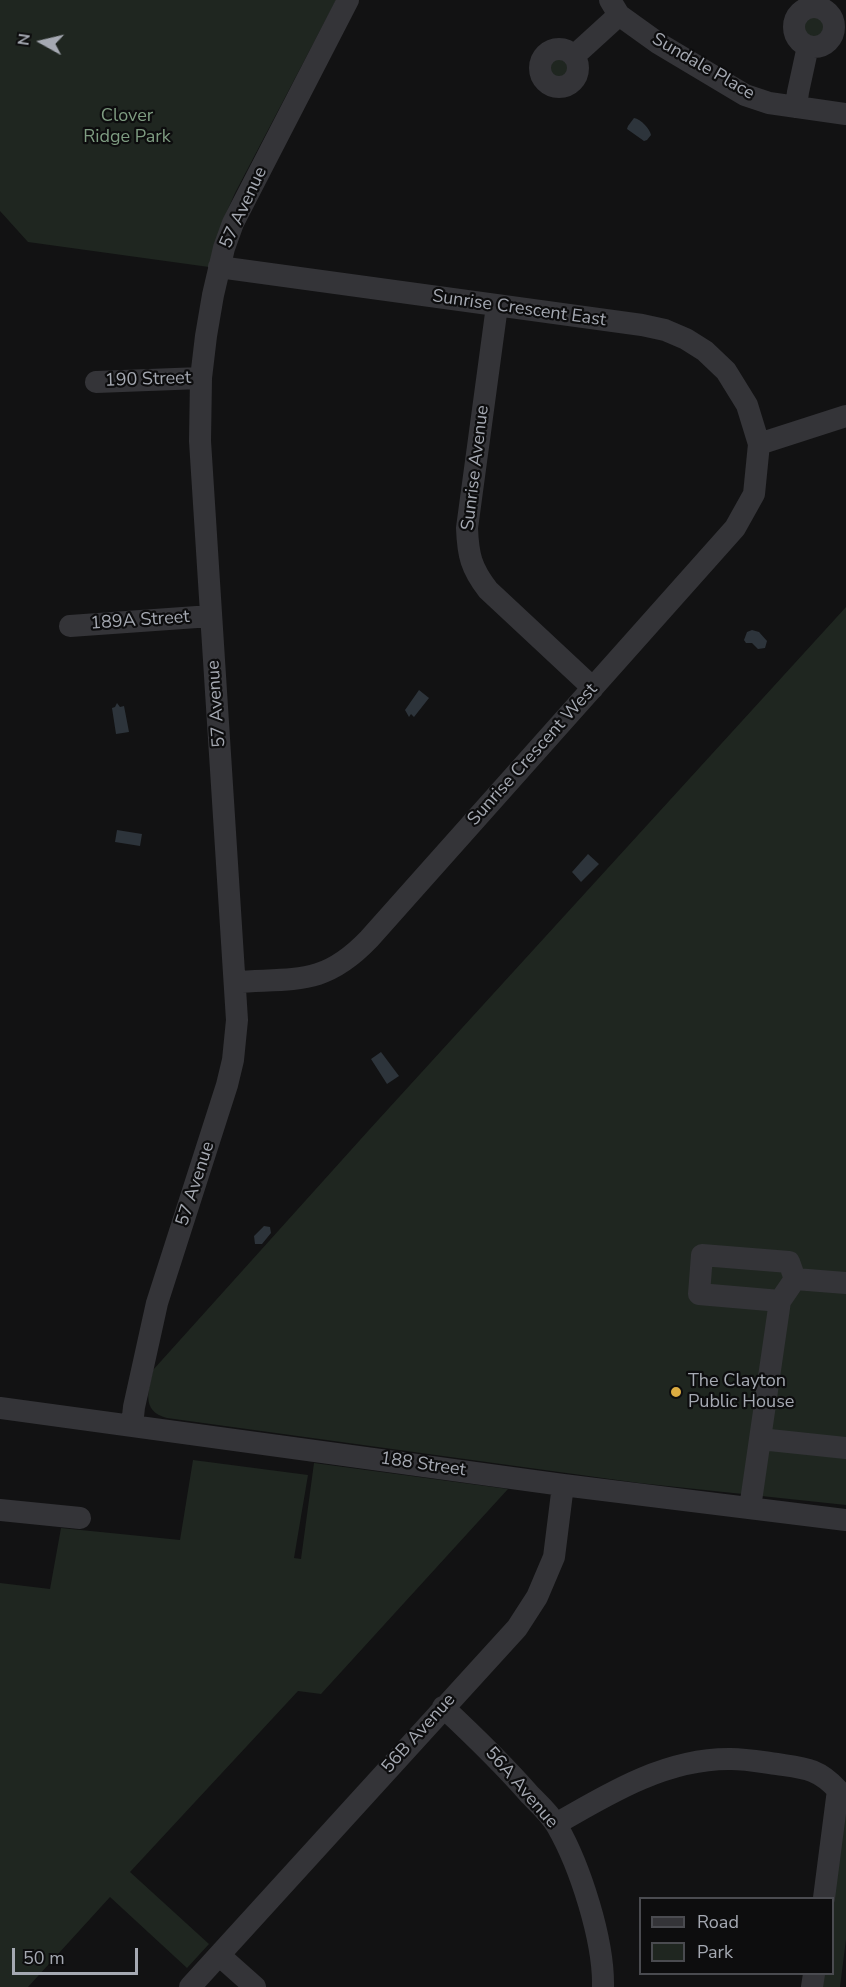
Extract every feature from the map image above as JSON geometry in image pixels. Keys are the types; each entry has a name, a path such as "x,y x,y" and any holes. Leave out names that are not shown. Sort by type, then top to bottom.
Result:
{"street":[{"name":"57 Avenue","path":"132,1426 135,1400 158,1303 227,1085 233,1060 236,1030 236,982 200,441 201,378 206,336 219,267 233,223 348,0"},
{"path":"574,56 615,7"},
{"name":"Sundale Place","path":"615,7 658,43 745,95 769,103 846,114"},
{"path":"796,107 808,46"},
{"name":"Sunrise Crescent East","path":"219,267 665,330 705,351 726,371 747,405 759,444"},
{"name":"Sunrise Avenue","path":"497,306 467,528 468,552 475,573 488,590 593,688"},
{"name":"190 Street","path":"96,382 201,378"},
{"path":"759,444 845,415"},
{"name":"Sunrise Crescent West","path":"236,982 309,977 340,965 356,953 735,528 754,494 759,444"},
{"name":"189A Street","path":"70,626 211,616"},
{"path":"780,1301 699,1294 702,1255 789,1262 795,1279"},
{"path":"795,1279 846,1283"},
{"path":"750,1508 780,1301 795,1279"},
{"name":"188 Street","path":"0,1408 846,1521"},
{"path":"760,1439 846,1448"},
{"name":"56B Avenue","path":"219,1955 517,1628 537,1597 554,1557 563,1485"},
{"path":"0,1510 80,1518"},
{"name":"56A Avenue","path":"443,1707 503,1764 556,1824 590,1907 598,1944 603,1987"},
{"path":"556,1824 611,1793 647,1777 689,1764 730,1759 811,1769 827,1778 838,1790 824,1897"},
{"path":"190,1987 219,1955 255,1987"}],"green space":[{"name":"Clover Ridge Park","path":"0,0 336,0 235,193 224,218 209,267 28,242 0,211"},
{"path":"814,17 821,20 824,27 821,34 814,37 807,34 804,27 807,20"},
{"path":"558,59 565,62 568,69 565,76 558,79 551,76 548,69 551,62"},
{"path":"846,607 846,1505 639,1483 158,1415 148,1399 153,1370"},
{"path":"193,1460 308,1475 294,1558 301,1559 314,1463 508,1489 321,1694 298,1691 130,1872 209,1944 187,1968 110,1897 28,1987 0,1987 0,1583 50,1589 61,1528 180,1540"},
{"path":"846,1797 846,1939 840,1987 821,1987 823,1975 834,1975 833,1897"}],"shaded area":[{"path":"634,118 642,122 649,130 651,135 647,140 644,141 627,129"},
{"path":"752,630 759,632 767,641 765,648 758,649 752,643 746,643 744,640 747,632"},
{"path":"419,690 429,698 414,717 411,714 409,717 405,710"},
{"path":"117,703 120,707 124,706 129,732 116,734 112,708"},
{"path":"117,830 142,834 140,846 115,842"},
{"path":"588,854 599,864 581,882 572,872"},
{"path":"381,1052 399,1076 387,1084 371,1059"},
{"path":"264,1226 270,1227 271,1233 262,1244 255,1244 254,1236"}],"place":[{"name":"The Clayton Public House","path":"676,1392"}]}
